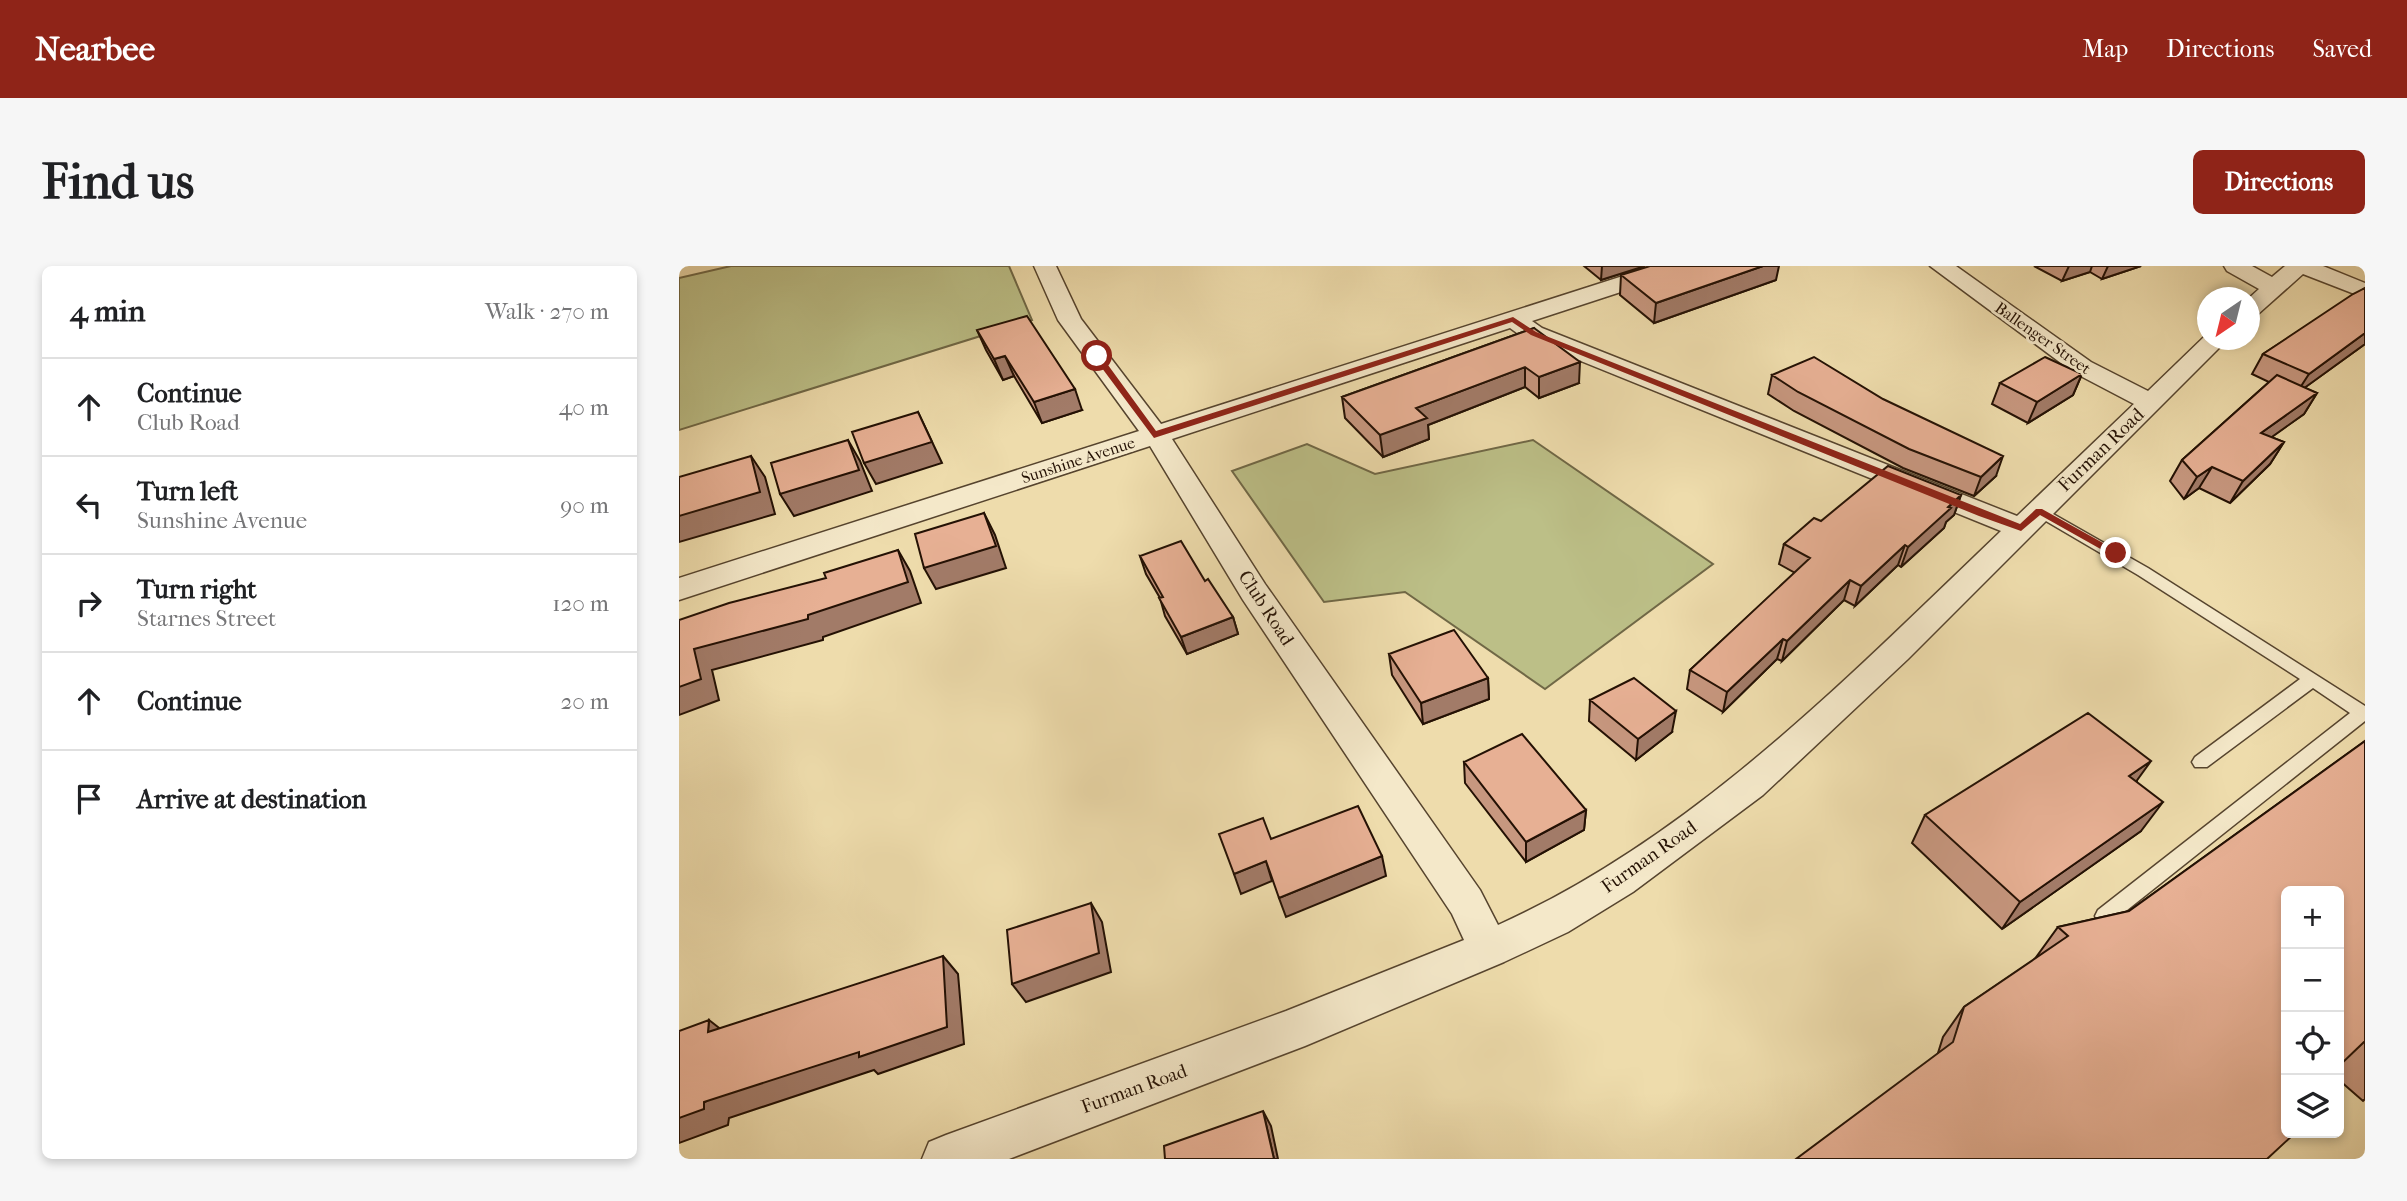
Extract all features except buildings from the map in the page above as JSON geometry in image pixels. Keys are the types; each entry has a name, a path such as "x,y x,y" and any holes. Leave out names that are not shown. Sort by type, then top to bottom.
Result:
{"street":[{"name":"Club Road","path":"1045,266 1070,320 1170,454 1254,592 1466,902 1489,949"},
{"name":"Sunshine Avenue","path":"679,589 1677,266"},
{"name":"Ballenger Street","path":"1941,266 2082,368 2150,402"},
{"path":"2235,266 2275,288"},
{"path":"2260,301 2301,266 2365,291"},
{"path":"1513,319 1533,333 2030,520"},
{"name":"Furman Road","path":"946,1159 1289,1031 1489,949 1555,919 1619,880 1750,785 1896,651 2205,350"}],"lane":[{"path":"2030,520 2116,553 2364,714 2105,916"},
{"path":"2201,762 2313,679"}],"green space":[{"path":"731,266 1009,266 1032,320 679,430 679,278"},
{"path":"1533,440 1713,564 1545,689 1405,592 1324,602 1232,471 1307,444 1375,474"}],"route":[{"path":"1097,356 1154,435 1513,319 1533,333 1983,514 2021,528 2039,511 2116,553"}]}
